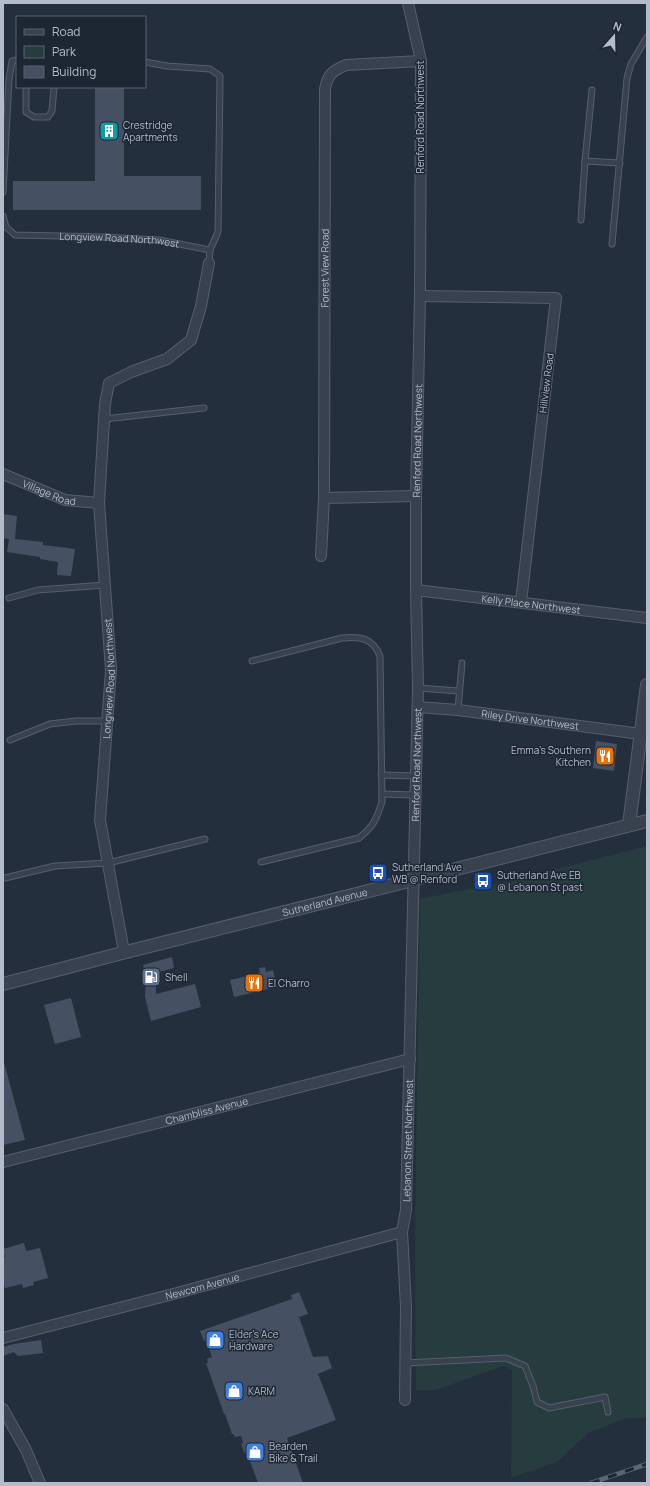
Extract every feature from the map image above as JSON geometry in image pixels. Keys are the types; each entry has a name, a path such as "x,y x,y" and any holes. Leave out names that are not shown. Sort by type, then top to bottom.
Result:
{"street":[{"name":"Renford Road Northwest","path":"408,3 421,61 420,296 416,496 418,707 414,880"},
{"name":"Forest View Road","path":"321,556 324,498 325,89 330,74 346,65 421,61"},
{"name":"Longview Road Northwest","path":"124,952 100,820 110,670 99,503 105,404 109,383 131,372 167,359 191,340 201,306 209,263"},
{"name":"Hillview Road","path":"420,296 556,298 521,602"},
{"name":"Village Road","path":"3,474 65,500 99,503"},
{"path":"324,498 416,496"},
{"name":"Kelly Place Northwest","path":"416,590 647,618"},
{"path":"630,826 647,685"},
{"name":"Riley Drive Northwest","path":"418,707 458,710 641,734"},
{"name":"Sutherland Avenue","path":"3,984 124,952 647,821"},
{"name":"Lebanon Street Northwest","path":"405,1400 406,1306 402,1232 406,1210 414,880"},
{"name":"Chambliss Avenue","path":"3,1162 410,1059"},
{"name":"Newcom Avenue","path":"3,1338 178,1293 402,1232"},
{"path":"3,1409 26,1450 40,1483"}],"lane":[{"path":"612,244 629,71 631,64 647,37"},
{"path":"3,192 9,79 12,60 16,60"},
{"path":"146,62 167,66 210,69 220,76 218,232 210,250 209,263"},
{"path":"26,88 26,112 34,117 48,116 52,111 54,88"},
{"path":"581,220 592,90"},
{"path":"585,161 620,163"},
{"name":"Longview Road Northwest","path":"3,216 6,226 15,235 160,240 210,250"},
{"path":"104,419 204,408"},
{"path":"9,598 38,590 104,585"},
{"path":"252,661 342,638 357,636 370,641 380,656 382,802 377,817 371,828 359,838 261,862"},
{"path":"458,710 462,664"},
{"path":"418,688 459,691"},
{"path":"10,740 50,724 76,721 107,721"},
{"path":"381,775 417,776"},
{"path":"382,794 416,795"},
{"path":"5,878 55,866 108,863 205,839"},
{"path":"405,1363 506,1358 525,1366 533,1386 537,1402 549,1408 605,1397 608,1412"}],"green space":[{"path":"647,846 647,1418 627,1418 588,1433 557,1462 511,1478 512,1370 503,1366 436,1390 416,1390 415,1206 420,899 514,880"}],"building":[{"name":"Crestridge Apartments","path":"95,88 124,88 124,176 201,176 201,210 13,210 13,181 95,181"},
{"path":"3,514 17,516 15,539 43,542 43,545 75,549 71,576 57,575 58,562 40,559 40,557 7,552 9,539 3,538"},
{"name":"Emma's Southern Kitchen","path":"596,741 617,744 614,771 593,768"},
{"path":"172,957 174,968 159,972 156,978 156,994 195,984 201,1007 151,1021 145,997 146,976 143,965"},
{"name":"El Charro","path":"265,967 266,972 273,970 277,987 234,997 230,980 260,973 259,968"},
{"path":"71,998 81,1037 55,1044 44,1005"},
{"path":"3,1059 25,1140 3,1145"},
{"path":"24,1243 26,1251 40,1248 48,1278 33,1282 34,1285 23,1288 22,1284 5,1288 3,1281 3,1258 5,1257 3,1249"},
{"path":"299,1292 308,1314 299,1317 313,1357 328,1356 332,1368 318,1374 336,1420 287,1438 303,1483 258,1483 247,1453 245,1454 241,1444 243,1443 241,1436 235,1437 232,1434 224,1414 206,1363 208,1363 207,1359 212,1357 206,1341 204,1341 200,1331 292,1299 291,1295"},
{"path":"41,1340 43,1353 18,1356 14,1352 3,1356 3,1347"}],"railway":[{"path":"591,1483 647,1464"}],"place":[{"name":"Crestridge Apartments","path":"109,131"},
{"name":"Emma's Southern Kitchen","path":"605,756"},
{"name":"Sutherland Ave WB @ Renford","path":"378,873"},
{"name":"Sutherland Ave EB @ Lebanon St past","path":"483,881"},
{"name":"Shell","path":"151,977"},
{"name":"El Charro","path":"254,983"},
{"name":"Elder's Ace Hardware","path":"215,1340"},
{"name":"KARM","path":"234,1391"},
{"name":"Bearden Bike & Trail","path":"255,1452"}]}
